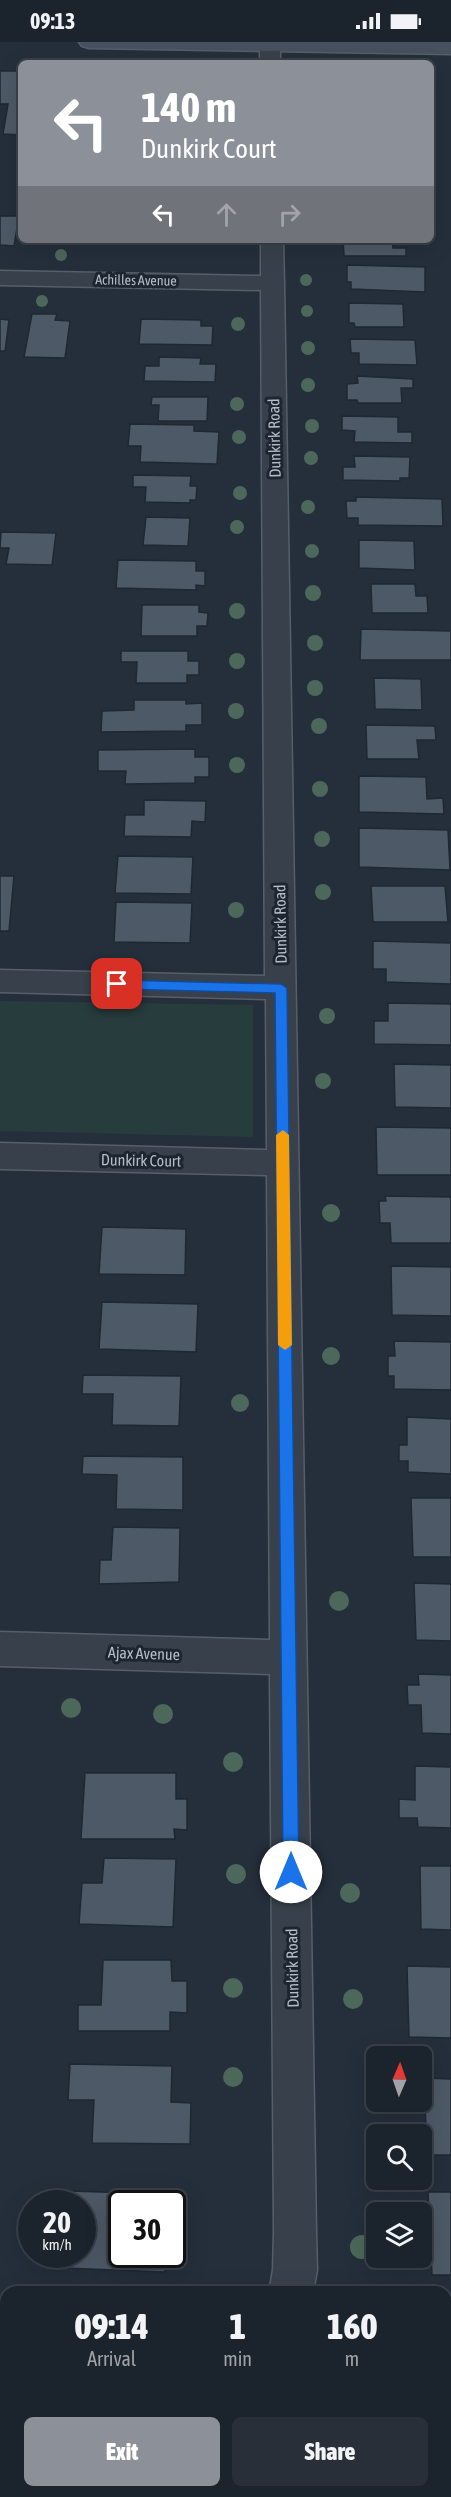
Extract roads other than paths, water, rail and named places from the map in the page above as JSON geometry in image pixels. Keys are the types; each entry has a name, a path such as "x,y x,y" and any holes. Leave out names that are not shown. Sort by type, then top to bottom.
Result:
{"main road":[{"path":"89,42 270,54 451,48"}],"street":[{"name":"Dunkirk Road","path":"272,243 295,2260 292,2286"},
{"name":"Achilles Avenue","path":"0,278 273,283"},
{"path":"0,981 281,988"},
{"name":"Dunkirk Court","path":"0,1156 283,1163"},
{"name":"Ajax Avenue","path":"0,1649 288,1658"}]}
